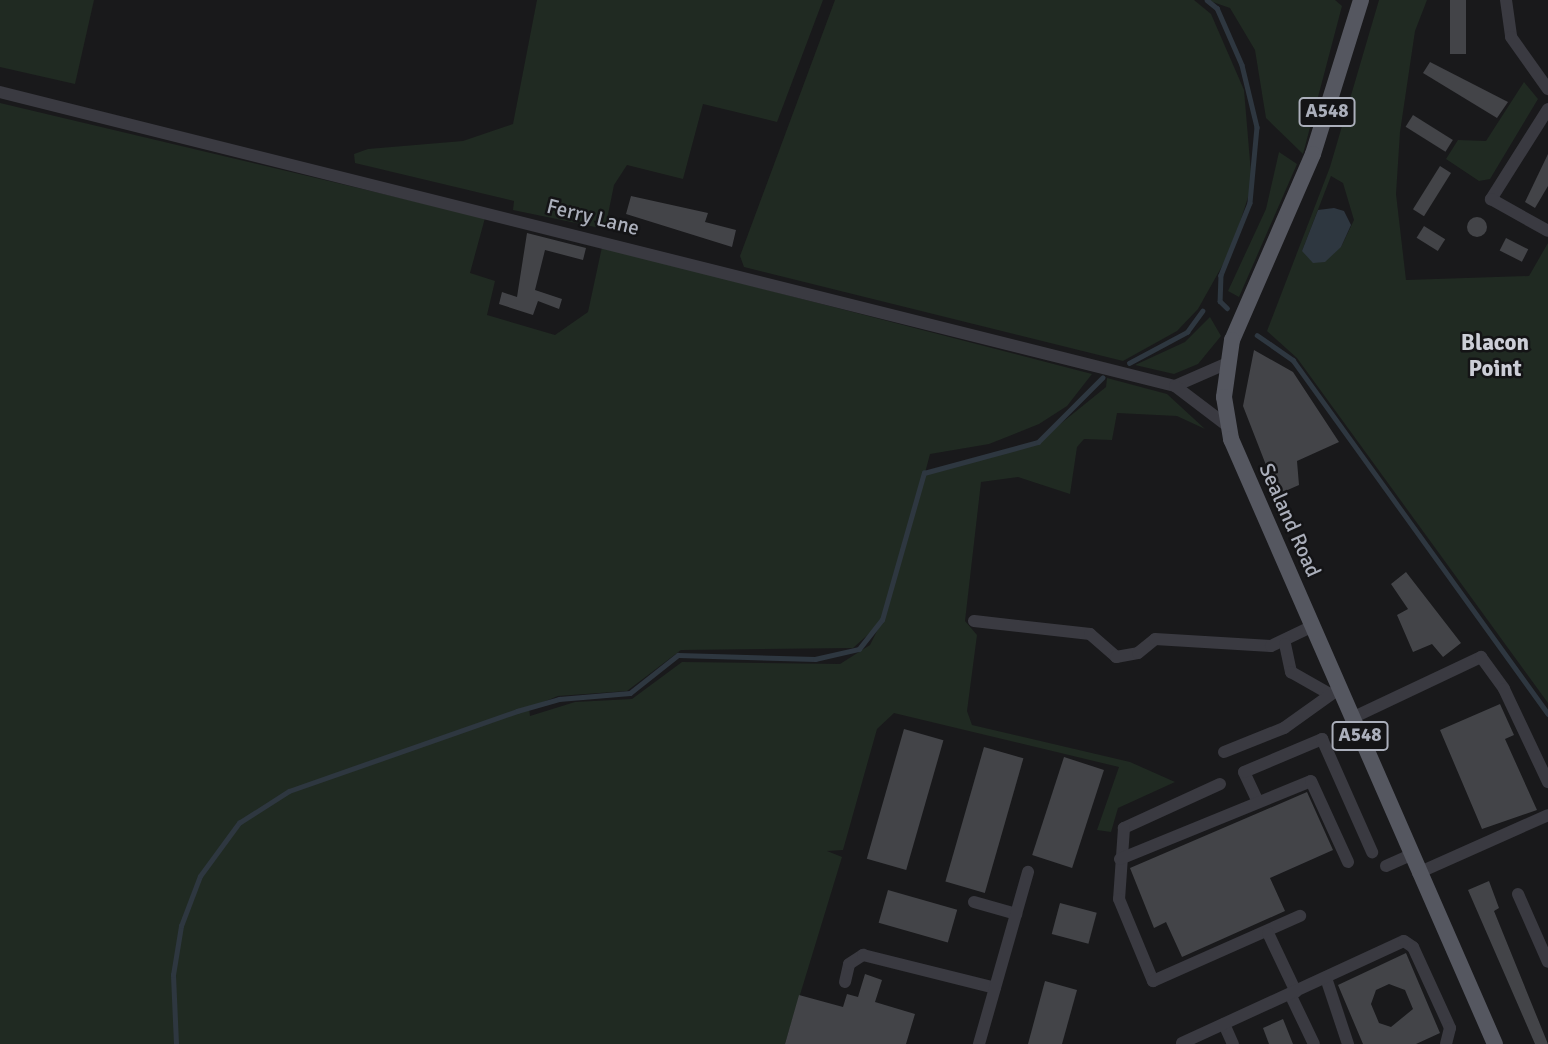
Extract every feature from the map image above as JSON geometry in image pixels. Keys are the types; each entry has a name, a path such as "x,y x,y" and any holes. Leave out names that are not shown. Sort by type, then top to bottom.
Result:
{"main road":[{"name":"Sealand Road","path":"1360,0 1313,153 1228,363 1224,397 1229,427 1313,626 1334,690 1352,718 1495,1044"}],"street":[{"path":"1506,0 1511,37 1548,89"},
{"name":"Ferry Lane","path":"0,92 1175,386 1229,427"},
{"path":"1548,109 1491,199 1548,231"},
{"path":"1175,386 1228,363"},
{"path":"974,621 1090,634 1116,657 1138,653 1155,639 1251,647 1285,644 1313,626"},
{"path":"1224,752 1284,729 1334,690 1291,672 1285,644"},
{"path":"1352,718 1481,657 1504,689 1548,782"},
{"path":"1258,803 1244,772 1322,739 1372,852"},
{"path":"1120,859 1311,781 1348,862"},
{"path":"1220,784 1128,824 1120,859 1119,899 1155,982 1268,933 1300,916"},
{"path":"1418,873 1548,816"},
{"path":"1387,866 1411,855"},
{"path":"979,1044 1028,872"},
{"path":"1518,894 1548,962"},
{"path":"974,902 1016,914"},
{"path":"1268,933 1314,1044"},
{"path":"1182,1042 1205,1039 1224,1024 1409,943 1450,1028 1446,1044"},
{"path":"845,982 849,964 863,955 995,988"},
{"path":"1326,978 1348,1044"},
{"path":"1224,1024 1233,1044"}],"shaded area":[{"path":"0,0 94,0 75,84 0,67"},
{"path":"537,0 823,0 777,122 703,104 683,179 627,165 614,185 605,229 513,210 514,201 355,163 354,154 368,149 463,141 513,124"},
{"path":"835,0 1194,0 1211,14 1244,90 1252,185 1231,250 1198,309 1177,331 1123,361 744,267 740,256"},
{"path":"1207,0 1335,0 1342,6 1303,154 1266,118 1255,50 1230,8"},
{"path":"1379,0 1427,0 1415,31 1400,132 1396,194 1406,280 1529,276 1548,243 1548,703 1297,358 1267,331 1330,167","holes":["1331,176 1343,183 1354,220 1341,247 1302,251"]},
{"path":"1524,82 1538,99 1490,179 1479,181 1446,159 1458,140 1486,141"},
{"path":"0,103 485,218 470,273 495,281 487,315 555,335 588,312 602,247 1092,374 1067,406 1039,424 989,444 930,454 925,473 1038,442 1106,387 1107,378 1167,394 1205,429 1177,416 1117,413 1112,440 1084,439 1077,447 1070,494 1018,477 981,482 965,621 977,635 967,711 972,725 1130,762 1175,782 1118,808 1111,832 1097,830 1119,767 894,713 877,729 843,850 827,851 842,857 785,1044 0,1044","holes":["881,623 870,645 840,664 682,662 632,699 575,702 530,716 529,708 558,696 627,691 681,650 853,648"]},
{"path":"1279,152 1297,164 1239,297 1228,291 1266,209"},
{"path":"1334,208 1344,211 1351,225 1341,247 1325,262 1313,263 1302,251 1318,210"},
{"path":"1210,317 1221,336 1198,364 1174,374 1135,365 1185,342"}],"building":[{"path":"1450,0 1466,0 1466,54 1450,54"},
{"path":"1430,62 1508,102 1497,118 1423,73"},
{"path":"1413,115 1453,140 1445,152 1406,127"},
{"path":"1548,154 1548,186 1535,208 1525,202"},
{"path":"1440,166 1451,173 1424,216 1413,209"},
{"path":"631,196 708,213 705,222 736,230 732,247 626,214"},
{"path":"1473,217 1481,217 1487,227 1481,237 1473,237 1467,231 1467,223"},
{"path":"1424,226 1445,239 1438,251 1417,238"},
{"path":"527,233 586,248 583,260 545,250 535,290 562,299 559,309 538,301 533,315 499,304 502,292 517,297"},
{"path":"1506,238 1528,249 1522,262 1500,250"},
{"path":"1254,350 1293,372 1339,442 1297,461 1299,485 1283,492 1273,483 1243,406"},
{"path":"1406,572 1461,643 1443,657 1432,644 1413,652 1397,615 1408,609 1391,584"},
{"path":"1500,704 1514,735 1505,739 1537,810 1482,829 1440,730"},
{"path":"904,729 943,740 906,870 867,859"},
{"path":"984,747 1023,758 985,893 945,882"},
{"path":"1064,757 1104,770 1072,868 1032,855"},
{"path":"1307,792 1333,850 1270,878 1285,911 1182,957 1166,922 1154,928 1130,868"},
{"path":"1489,881 1499,908 1494,911 1548,1044 1535,1044 1468,890"},
{"path":"888,890 957,910 948,943 879,923"},
{"path":"1060,903 1097,913 1088,944 1052,934"},
{"path":"1406,953 1440,1033 1416,1044 1363,1044 1338,985","holes":["1389,984 1405,990 1413,1009 1391,1027 1379,1023 1371,1004 1376,990"]},
{"path":"865,974 882,980 875,1002 915,1014 906,1044 785,1044 799,995 843,1007 847,994 858,997"},
{"path":"1045,981 1077,990 1062,1044 1028,1044"},
{"path":"1283,1019 1293,1044 1269,1044 1263,1028"}],"waterway":[{"path":"1207,0 1217,8 1242,65 1257,127 1250,203 1221,275 1220,301 1227,308"},
{"path":"1129,363 1187,332 1202,311"},
{"path":"1257,335 1293,360 1548,714"},
{"path":"176,1044 173,975 181,926 200,876 239,823 289,791 517,711 559,699 630,693 678,655 815,659 859,649 882,620 924,473 1038,442 1102,378"}],"district":[{"name":"Blacon Point","path":"1495,356"}]}
